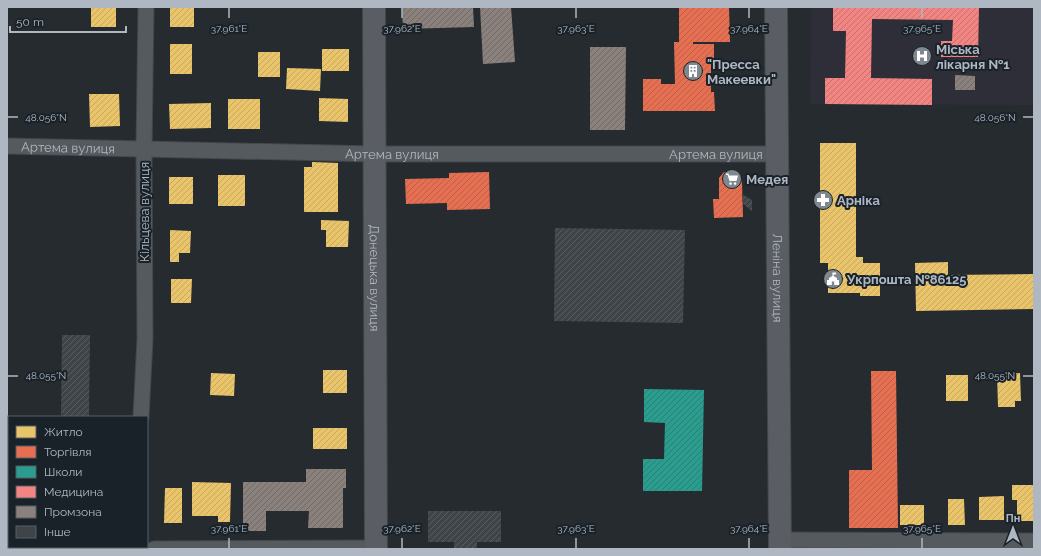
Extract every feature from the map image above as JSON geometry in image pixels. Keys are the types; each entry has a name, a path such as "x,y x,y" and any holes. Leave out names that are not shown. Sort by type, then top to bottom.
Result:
{"street":[{"name":"Кільцева вулиця","path":"141,416 145,339 144,150 146,7"},
{"name":"Донецька вулиця","path":"374,7 376,548"},
{"name":"Леніна вулиця","path":"776,7 780,544"},
{"name":"Артема вулиця","path":"7,146 375,154 777,154"},
{"path":"780,544 1034,541"},
{"path":"154,549 376,548"}],"shaded area":[{"name":"Міська лікарня №1","path":"811,7 1034,7 1034,105 810,104"}],"building: Житло":[{"path":"91,7 116,7 116,27 91,27"},
{"path":"170,7 194,7 194,27 170,27"},
{"path":"170,44 192,44 192,74 170,74"},
{"path":"322,49 349,49 349,71 322,71"},
{"path":"258,52 280,52 280,77 258,77"},
{"path":"287,68 321,69 320,91 286,89"},
{"path":"89,94 119,94 120,126 90,127"},
{"path":"319,98 348,99 348,122 319,121"},
{"path":"228,99 260,99 260,129 228,129"},
{"path":"211,103 211,128 170,129 169,104"},
{"path":"820,143 856,143 856,257 863,257 863,263 880,263 880,296 860,296 860,293 828,293 828,263 820,263"},
{"path":"312,162 338,163 338,212 304,212 304,167 312,167"},
{"path":"218,175 245,175 245,206 218,206"},
{"path":"169,177 193,177 193,204 169,204"},
{"path":"321,220 349,221 348,247 326,247 326,230 321,230"},
{"path":"170,230 191,231 190,253 179,253 179,262 170,262"},
{"path":"948,262 948,275 1034,274 1034,309 916,311 915,263"},
{"path":"171,279 192,279 191,303 171,303"},
{"path":"323,370 347,370 347,393 323,393"},
{"path":"211,373 235,374 234,396 210,395"},
{"path":"1020,373 1021,401 1015,401 1015,407 998,407 997,374"},
{"path":"946,375 968,375 968,401 946,401"},
{"path":"313,428 347,428 347,449 313,449"},
{"path":"192,482 231,483 230,522 218,522 218,516 192,516"},
{"path":"1012,485 1034,485 1034,521 1017,521 1017,500 1012,500"},
{"path":"165,488 182,488 182,523 164,523"},
{"path":"1004,496 1004,520 979,520 979,497"},
{"path":"948,499 964,499 965,525 948,525"},
{"path":"900,505 924,505 924,525 900,525"}],"building: Торгівля":[{"name":"\"Пресса Макеевки\"","path":"679,7 729,7 730,42 693,42 693,44 714,44 714,64 711,64 711,92 714,92 715,111 643,111 643,79 661,79 661,84 675,84 674,42 679,42"},
{"path":"489,172 490,209 447,210 447,203 406,204 405,179 449,178 449,173"},
{"path":"724,172 734,172 740,175 742,182 743,217 714,218 713,199 719,199 719,178"},
{"path":"871,371 896,371 898,528 849,528 849,470 872,470"}],"building: Школи":[{"path":"644,389 704,390 702,491 643,491 643,459 664,459 665,423 644,422"}],"building: Медицина":[{"path":"833,7 979,7 978,57 941,57 941,41 952,41 953,20 872,19 871,78 932,79 932,105 825,104 825,78 845,78 846,31 833,31"}],"building: Промзона":[{"path":"402,7 473,7 474,27 403,29"},
{"path":"480,7 511,7 515,62 483,64"},
{"path":"590,47 626,47 625,130 590,130"},
{"path":"955,75 975,76 975,90 955,90"},
{"path":"306,469 346,469 346,488 343,488 343,528 308,528 309,511 266,511 266,531 243,531 243,482 306,482"},
{"path":"15,548 74,548 74,549"}],"building: Інше":[{"path":"742,194 752,200 752,211 743,204"},
{"path":"555,228 685,230 683,323 554,321"},
{"path":"62,335 90,335 89,416 61,416"},
{"path":"7,439 8,439 8,465"},
{"path":"428,511 501,511 501,542 477,542 477,549 454,549 454,542 428,542"}],"place":[{"name":"Міська лікарня №1","path":"922,56"},
{"name":"\"Пресса Макеевки\"","path":"693,71"},
{"name":"Медея","path":"732,179"},
{"name":"Арніка","path":"823,200"},
{"name":"Укрпошта №86125","path":"833,279"}]}
